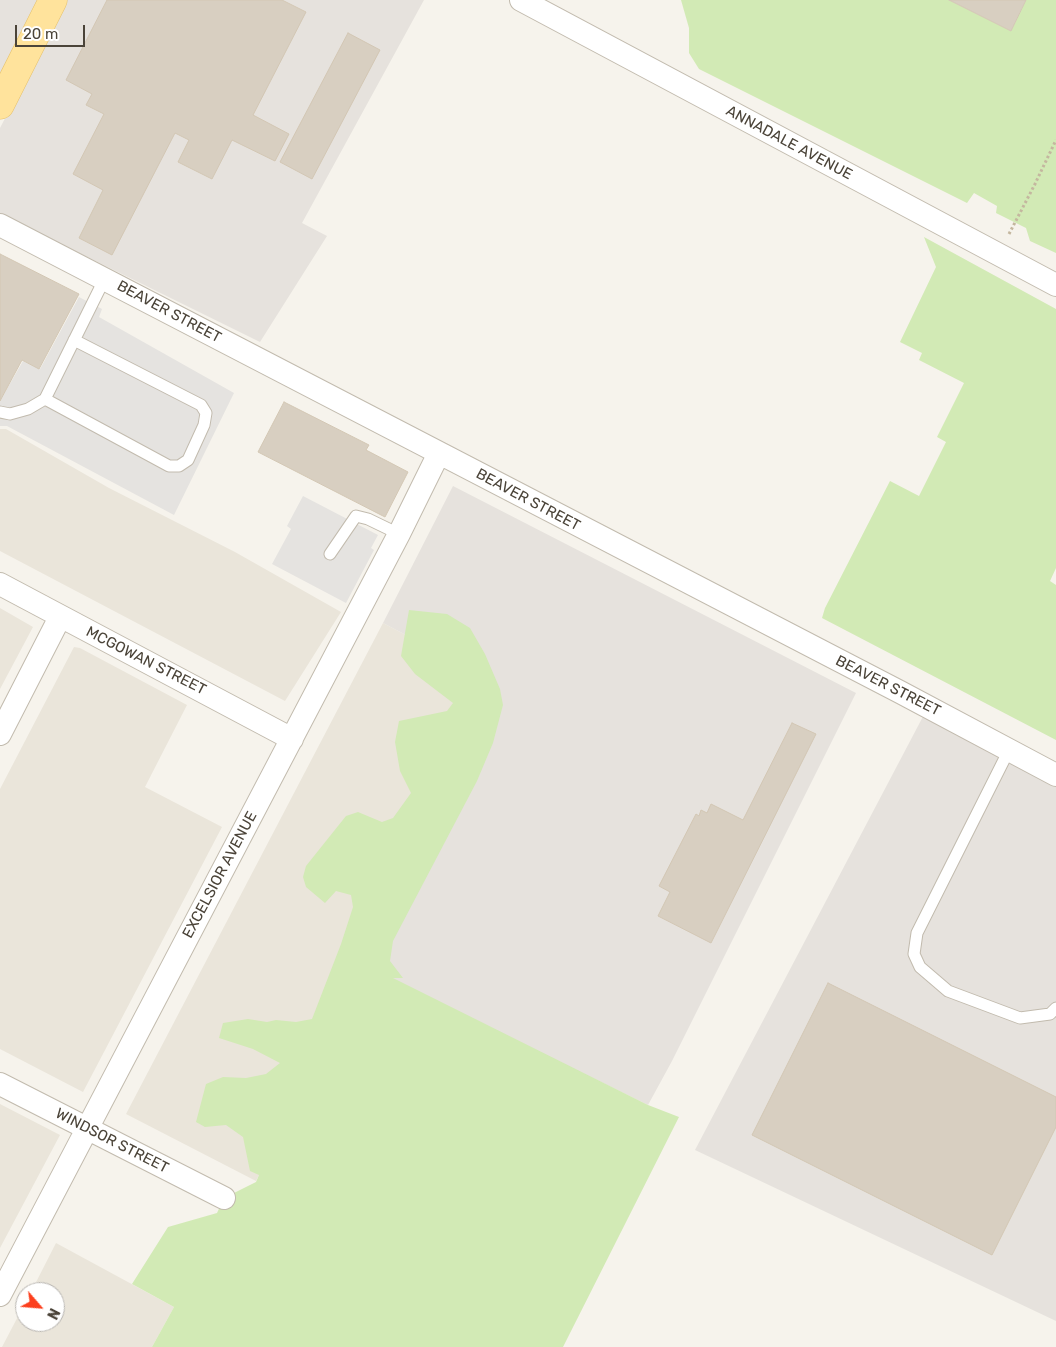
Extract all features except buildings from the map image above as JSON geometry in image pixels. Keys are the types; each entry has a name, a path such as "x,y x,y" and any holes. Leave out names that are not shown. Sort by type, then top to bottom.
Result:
{"main road":[{"path":"0,105 53,0"}],"street":[{"name":"ANNADALE AVENUE","path":"521,0 1056,285"},
{"name":"BEAVER STREET","path":"0,225 1056,775"},
{"name":"EXCELSIOR AVENUE","path":"0,1295 399,534 439,453"},
{"name":"MCGOWAN STREET","path":"0,584 292,738"},
{"path":"0,734 60,617"},
{"name":"WINDSOR STREET","path":"0,1084 224,1198"}],"lane":[{"path":"0,412 10,414 28,409 44,399 105,278"},
{"path":"44,399 169,466 179,466 188,460 204,425 206,413 200,405 74,340"},
{"path":"330,554 356,516 368,519 399,534"},
{"path":"1009,750 917,933 914,954 920,967 948,991 1020,1018 1050,1014 1056,1008"}],"path":[{"path":"998,254 1036,184 1056,140"}],"shaded area":[{"path":"0,0 41,0 0,81"},
{"path":"67,0 424,0 302,223 327,236 260,342 0,214 0,128"},
{"path":"79,297 102,309 99,317 234,393 174,515 7,426 0,426 0,401 23,361 40,369"},
{"path":"0,429 6,429 109,488 235,552 341,612 285,701 0,551"},
{"path":"453,486 856,693 672,1061 648,1105 367,968 467,667 383,623"},
{"path":"303,496 378,535 371,548 374,550 346,603 272,564 291,529 287,526"},
{"path":"0,608 33,627 0,689"},
{"path":"383,623 467,667 367,968 256,1181 126,1114"},
{"path":"74,647 80,648 187,705 145,787 222,827 83,1092 0,1049 0,789"},
{"path":"928,707 1056,775 1056,1321 695,1150"},
{"path":"0,1104 60,1135 0,1248"},
{"path":"56,1243 174,1307 152,1347 2,1347 15,1322 15,1332 65,1332 65,1282 36,1282"}],"green space":[{"path":"681,0 949,0 1011,31 1026,0 1056,0 1056,253 1030,241 1026,228 996,213 997,206 974,193 967,203 699,69 689,53 689,28"},
{"path":"924,237 1056,309 1056,568 1050,581 1056,585 1056,740 822,618 825,608 890,481 919,496 946,442 937,437 964,383 919,360 922,353 900,342 936,267"},
{"path":"409,610 447,614 470,628 485,654 500,689 503,705 493,743 477,781 393,941 390,961 403,978 393,978 648,1105 679,1117 563,1347 152,1347 174,1307 132,1284 168,1227 217,1213 224,1198 256,1182 259,1175 250,1171 243,1137 226,1125 205,1127 196,1122 206,1084 223,1077 246,1078 266,1074 280,1063 253,1049 219,1038 223,1023 248,1019 267,1022 276,1020 296,1022 312,1019 353,907 351,895 336,891 325,903 306,887 303,877 306,866 346,816 358,812 382,822 393,818 411,793 400,771 395,742 399,721 447,711 453,703 415,674 401,656"}]}
